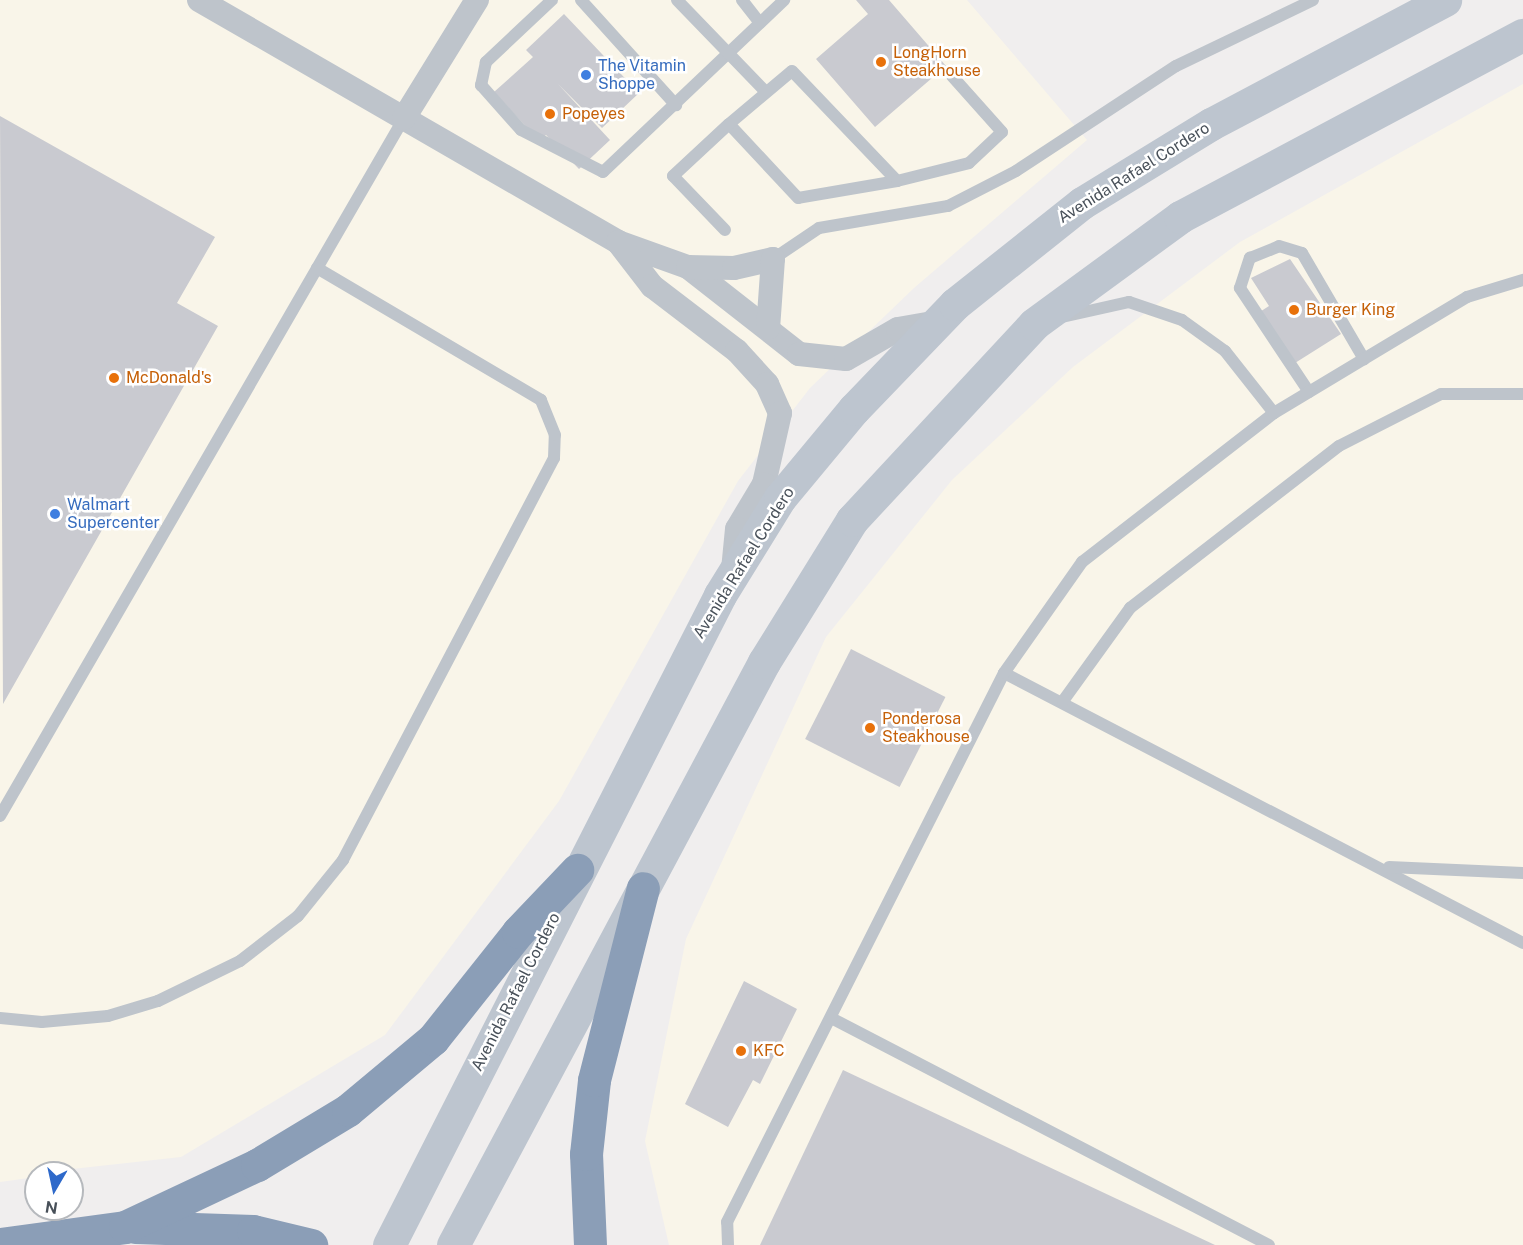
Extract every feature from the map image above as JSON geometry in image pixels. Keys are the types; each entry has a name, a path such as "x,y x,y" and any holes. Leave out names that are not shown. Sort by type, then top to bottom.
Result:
{"highway":[{"path":"125,1227 257,1165 399,1072 577,870"},
{"path":"590,1245 586,1154 594,1080 643,888"},
{"path":"0,1244 125,1227 253,1231 311,1245"}],"main road":[{"name":"Avenida Rafael Cordero","path":"389,1245 577,870 733,573 780,498 854,410 939,321 1082,202 1408,10 1445,0"},
{"path":"453,1245 764,662 852,520 1034,324 1180,217 1523,35"}],"street":[{"path":"199,0 618,242 688,267 800,354 846,359 898,329 939,321"},
{"path":"404,118 477,0"},
{"path":"618,242 652,286 737,351 767,384 780,413 764,484 737,529 733,573"},
{"path":"688,267 734,268 773,259 768,328"}],"lane":[{"path":"552,0 486,62 481,85 521,130 603,172 784,0"},
{"path":"581,0 676,105"},
{"path":"742,0 760,23"},
{"path":"773,259 819,228 948,206 1016,171 1176,66 1313,0"},
{"path":"682,2 764,90"},
{"path":"725,230 673,176 764,90 792,71 897,181"},
{"path":"729,124 798,198 897,181 969,163 1002,132 952,76"},
{"path":"0,816 404,118"},
{"path":"1309,392 1240,288 1250,258 1279,246 1302,253 1364,359"},
{"path":"0,1018 42,1022 108,1016 158,1001 240,961 298,916 338,868 554,458 555,435 541,400 317,268"},
{"path":"728,1245 727,1222 833,1019 1004,673 1082,562 1274,413 1467,297 1523,280"},
{"path":"1034,324 1129,302 1182,320 1225,351 1274,413"},
{"path":"1063,701 1130,608 1339,446 1441,394 1523,394"},
{"path":"1004,673 1063,701 1384,867 1523,943"},
{"path":"1384,867 1523,873"},
{"path":"833,1019 1269,1245"}],"shaded area":[{"path":"0,0 967,0 1087,140 914,288 810,388 738,481 559,801 385,1035 181,1157 84,1168 84,1161 24,1161 24,1179 0,1182"},
{"path":"1523,84 1523,1245 669,1245 645,1141 686,939 826,637 952,480 1073,367 1240,242"}],"building":[{"name":"LongHorn Steakhouse","path":"856,0 889,0 946,66 875,127 816,59 868,14"},
{"path":"564,14 639,93 602,128 558,84 610,140 579,169 546,135 539,141 494,92 533,57 526,50"},
{"name":"Walmart Supercenter","path":"0,116 215,237 177,303 218,326 3,704"},
{"name":"Burger King","path":"1290,259 1341,334 1295,363 1255,315 1269,306 1251,278"},
{"name":"Ponderosa Steakhouse","path":"851,649 945,697 900,787 805,739"},
{"name":"KFC","path":"744,981 797,1009 760,1084 753,1080 728,1127 685,1104"},
{"path":"843,1070 1215,1245 760,1245"}],"place":[{"name":"LongHorn Steakhouse","path":"881,62"},
{"name":"The Vitamin Shoppe","path":"586,75"},
{"name":"Popeyes","path":"550,114"},
{"name":"Burger King","path":"1294,310"},
{"name":"McDonald's","path":"114,378"},
{"name":"Walmart Supercenter","path":"55,514"},
{"name":"Ponderosa Steakhouse","path":"870,728"},
{"name":"KFC","path":"741,1051"}]}
